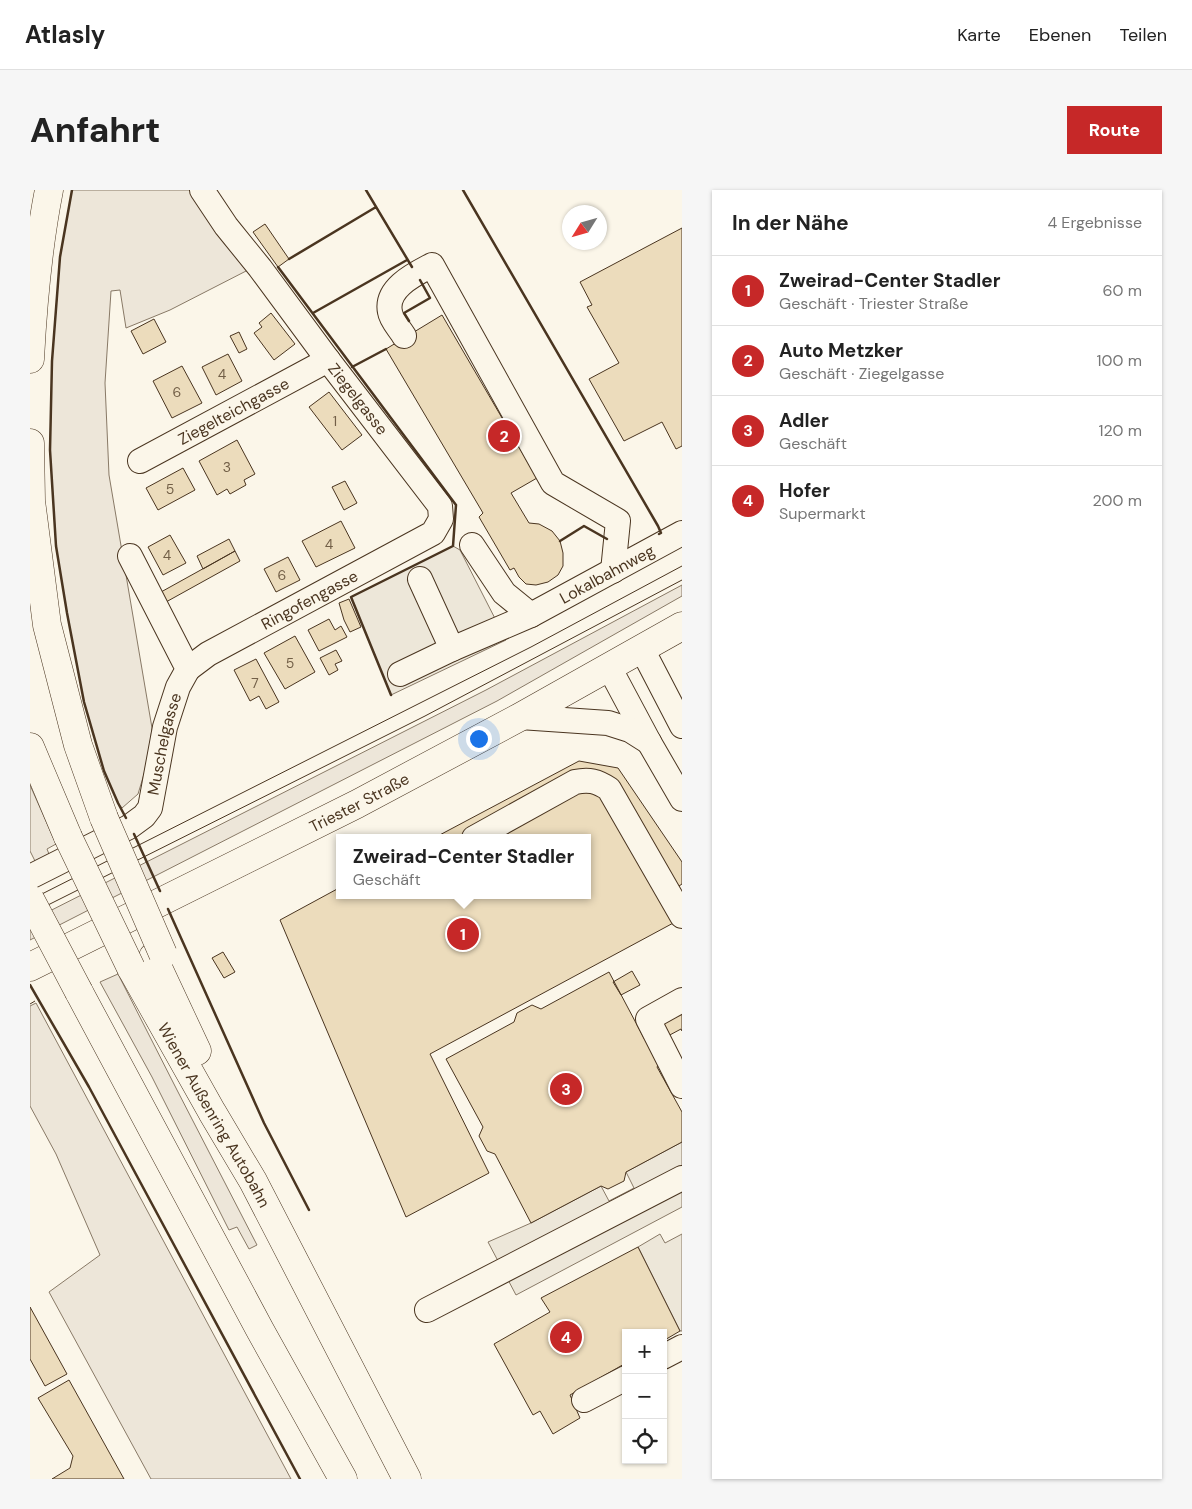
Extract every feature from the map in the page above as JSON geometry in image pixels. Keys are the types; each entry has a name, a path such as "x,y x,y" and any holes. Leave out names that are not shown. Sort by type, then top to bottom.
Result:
{"main road":[{"path":"30,204 32,190"},
{"path":"30,359 32,312 41,231 49,190"},
{"path":"30,443 32,500 47,625 99,821"},
{"path":"30,575 48,668 69,752 99,821 149,960 207,1074 253,1181"},
{"name":"Triester Straße","path":"30,967 357,804 520,717 682,626"},
{"name":"Wiener Außenring Autobahn","path":"30,747 68,837 149,960 212,1112 253,1181 407,1479"},
{"path":"30,899 260,1330 343,1479"}],"street":[{"name":"Ziegelgasse","path":"202,190 226,226 260,268 440,506 441,519 433,533"},
{"path":"404,336 390,313 390,299 398,287 432,264 553,483 618,521 613,570"},
{"name":"Ziegelteichgasse","path":"140,461 328,360"},
{"name":"Ringofengasse","path":"188,669 208,654 433,533"},
{"name":"Lokalbahnweg","path":"400,674 452,648 531,615 682,533"},
{"path":"472,545 504,593 531,615"},
{"path":"130,556 188,669"},
{"path":"420,579 452,648"},
{"path":"642,649 682,726"},
{"path":"609,667 682,799"},
{"name":"Muschelgasse","path":"30,877 129,827 144,816 150,808 153,796 165,727 178,687 188,669"},
{"path":"520,717 608,723 630,730 649,742"},
{"path":"481,834 575,782 587,780 600,782 609,788 682,916"},
{"path":"682,1000 648,1019 682,1086"},
{"path":"426,1310 682,1178"},
{"path":"667,1355 682,1347"},
{"path":"584,1400 622,1380"}],"shaded area":[{"path":"72,190 216,190 250,269 170,310 126,328 120,290 111,291 105,383 109,475 152,728 148,761 138,794 122,808 104,771 84,702 56,546 50,450 52,361 60,257"},
{"path":"453,546 460,550 506,640 391,695 351,597"},
{"path":"682,585 682,596 497,701 30,940 30,921 486,690"},
{"path":"30,785 56,844 47,849 51,859 35,861 30,851"},
{"path":"118,974 257,1245 249,1249 237,1227 229,1230 152,1077 100,982"},
{"path":"36,1003 291,1479 151,1479 49,1292 100,1255 56,1154 30,1106 30,1006"},
{"path":"682,1142 682,1207 516,1295 488,1242 531,1223 601,1186 609,1201 634,1188 626,1172"},
{"path":"660,1234 665,1243 682,1234 682,1331 680,1331 638,1247"}],"building":[{"path":"265,224 289,259 278,267 253,232"},
{"path":"682,228 682,446 676,449 662,422 624,441 589,379 619,363 587,307 592,305 580,282"},
{"path":"271,313 295,344 274,360 254,333 262,327 259,323"},
{"path":"442,315 537,478 511,493 529,523 539,524 552,531 560,541 563,553 563,566 558,575 548,582 536,585 526,584 514,568 510,570 479,517 483,513 386,349"},
{"path":"154,319 166,342 143,354 131,331"},
{"path":"239,332 247,349 239,353 230,336"},
{"path":"228,354 242,381 216,395 202,367"},
{"path":"182,366 202,403 172,418 153,381"},
{"path":"329,392 362,435 342,450 309,407"},
{"path":"237,440 255,474 244,480 246,485 230,494 227,489 217,495 199,461"},
{"path":"183,468 195,490 158,510 146,488"},
{"path":"345,481 357,503 344,510 332,487"},
{"path":"341,521 355,548 316,567 302,541"},
{"path":"170,535 186,563 163,575 148,547"},
{"path":"229,539 235,551 203,569 197,556"},
{"path":"235,551 240,561 166,602 161,592"},
{"path":"288,557 300,580 276,592 264,569"},
{"path":"349,599 361,627 350,632 339,603"},
{"path":"329,619 335,630 341,626 347,637 319,651 308,630"},
{"path":"295,636 315,672 285,689 264,653"},
{"path":"336,650 342,661 335,664 338,670 329,675 320,658"},
{"path":"256,659 279,702 266,709 259,696 250,701 234,670"},
{"path":"579,761 618,768 682,862 682,884 664,896 677,921 430,1054 489,1173 406,1217 280,920 336,890 336,899 591,899 591,834 442,834"},
{"path":"223,952 235,972 224,978 212,958"},
{"path":"632,971 640,985 621,995 613,982"},
{"path":"609,972 645,1040 654,1043 662,1059 657,1067 682,1112 682,1142 626,1172 624,1181 608,1189 601,1186 531,1223 495,1154 487,1151 479,1136 483,1127 446,1059 514,1022 517,1013 532,1005 541,1009"},
{"path":"682,989 682,1031 681,1029 666,1037 650,1006"},
{"path":"638,1247 680,1331 667,1339 667,1329 622,1329 622,1365 570,1395 580,1418 553,1434 540,1411 533,1415 494,1344 550,1312 541,1298"},
{"path":"30,1307 67,1374 45,1386 30,1359"},
{"path":"69,1380 124,1479 52,1479 70,1468 73,1456 38,1398"}],"tram line":[{"path":"30,900 531,647 682,566"},
{"path":"30,914 425,716 682,580"}],"fence":[{"path":"30,1004 35,1001"}],"wall":[{"path":"72,190 60,257 52,361 50,450 56,546 84,702 104,771 126,818"},
{"path":"366,190 412,267"},
{"path":"463,190 658,526 661,533 659,534"},
{"path":"289,259 376,207"},
{"path":"313,313 407,260"},
{"path":"278,267 456,505 453,546 351,597 391,695"},
{"path":"409,321 404,313 430,298 420,280"},
{"path":"352,367 386,349"},
{"path":"560,541 584,526 607,539"},
{"path":"134,834 160,891"},
{"path":"168,909 264,1123 309,1210"},
{"path":"30,985 89,1087 300,1479"}],"place":[{"name":"Auto Metzker","path":"504,436"},
{"name":"Zweirad-Center Stadler","path":"463,934"},
{"name":"Adler","path":"566,1089"},
{"name":"Hofer","path":"566,1337"}]}
